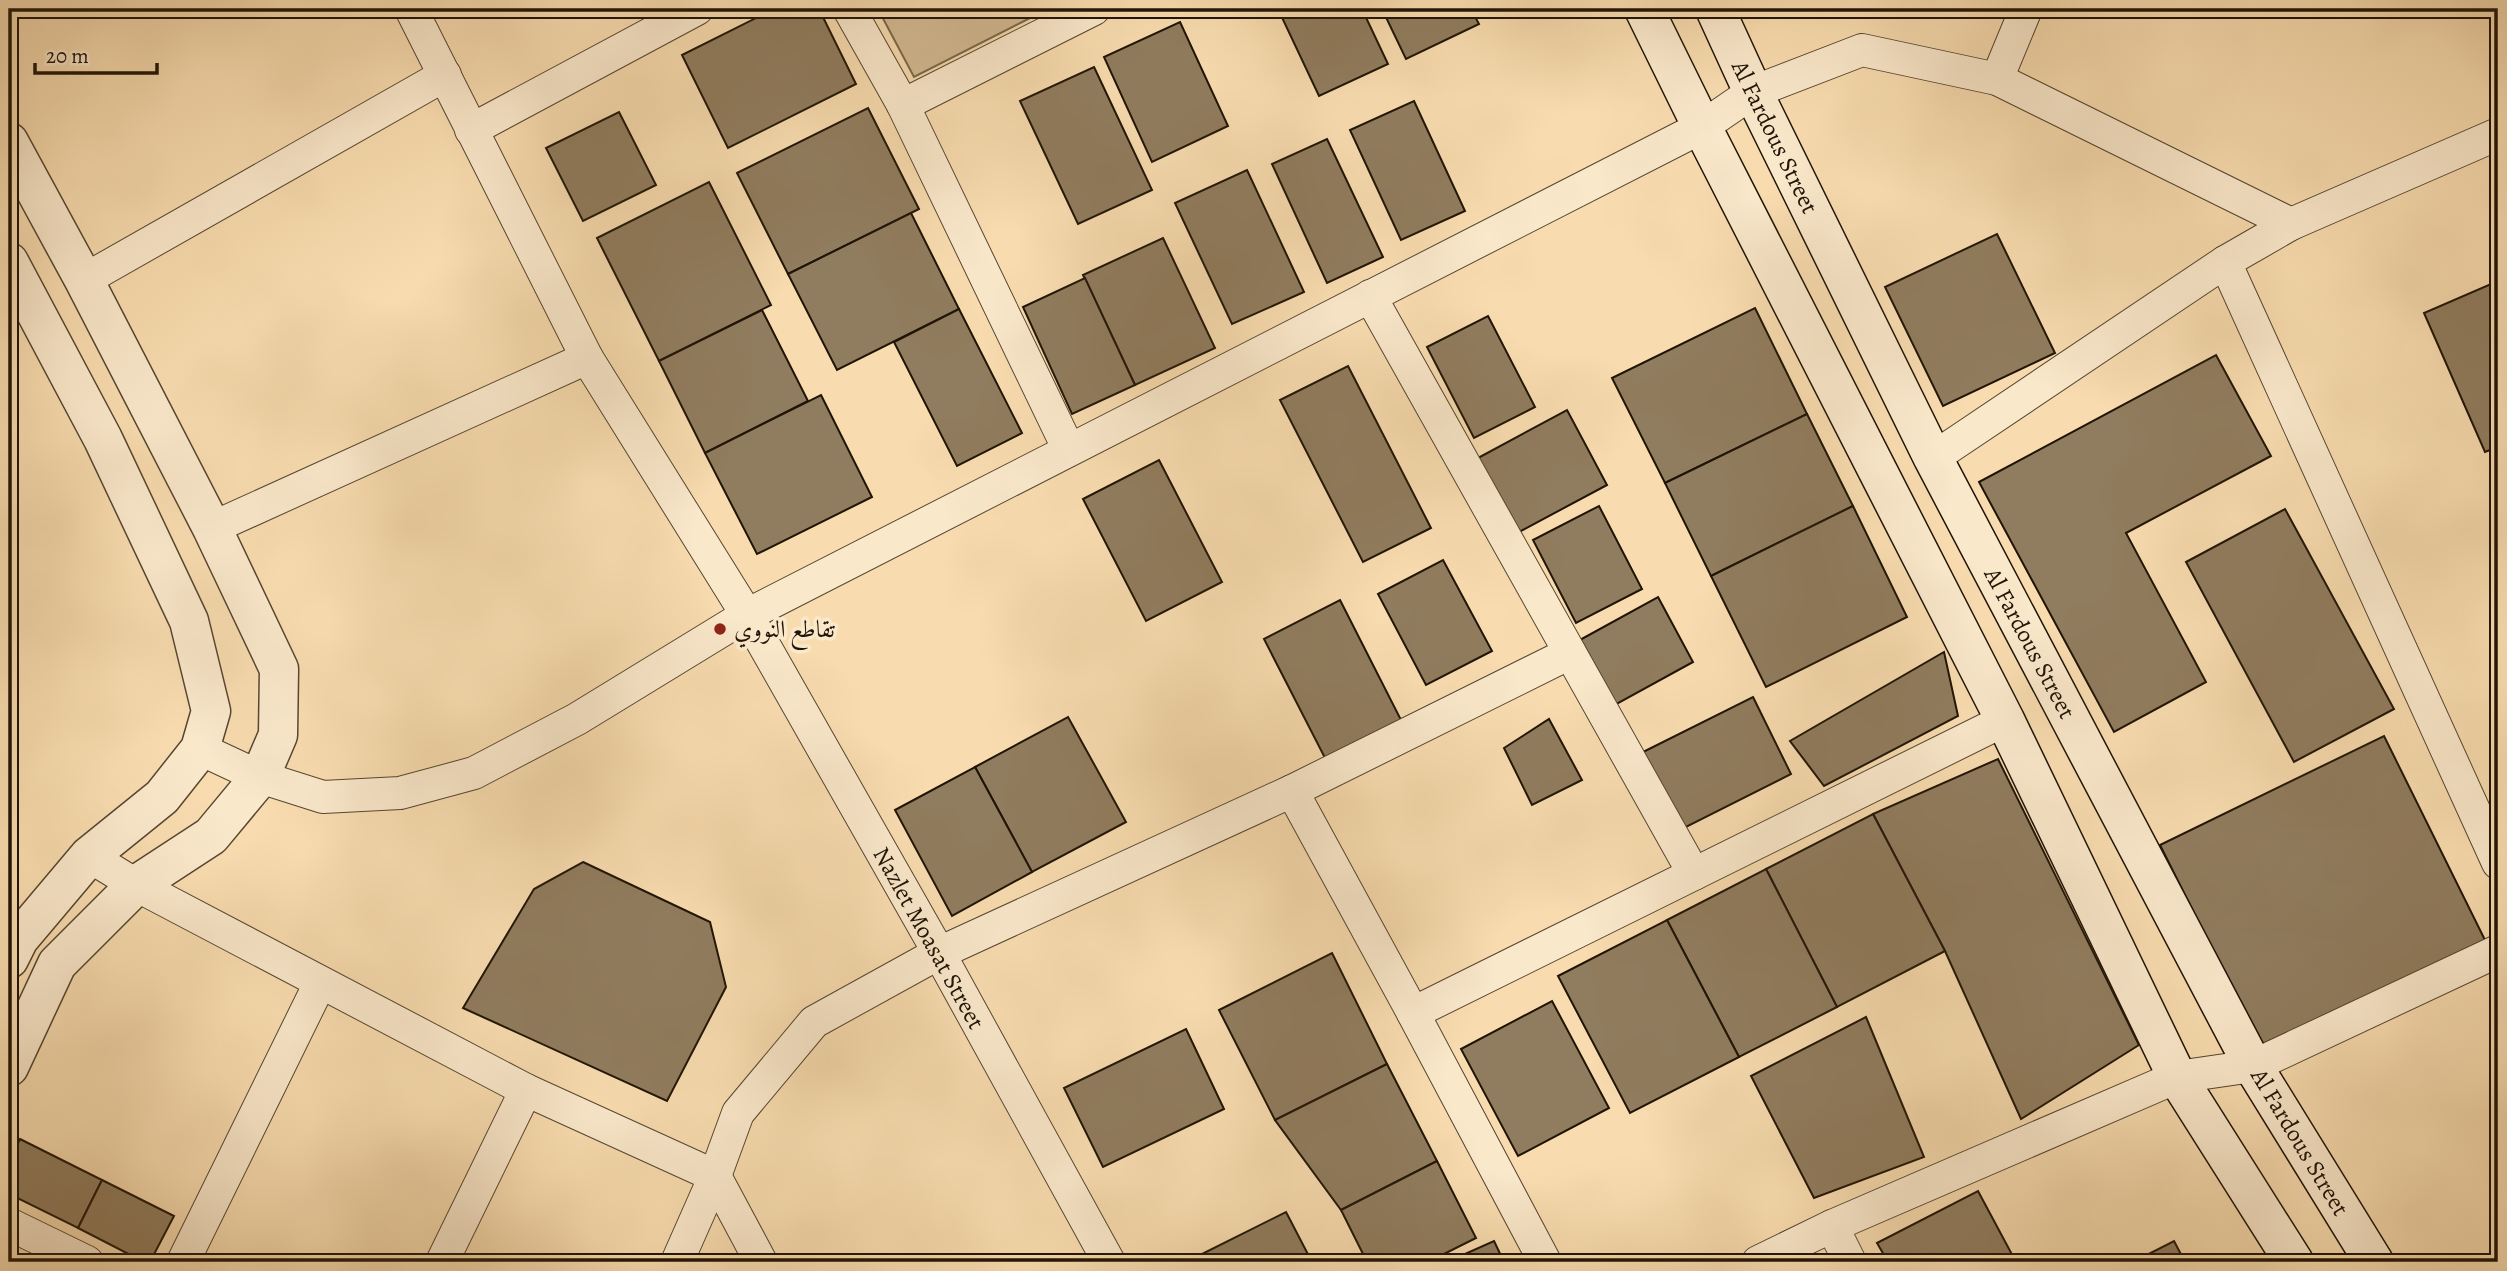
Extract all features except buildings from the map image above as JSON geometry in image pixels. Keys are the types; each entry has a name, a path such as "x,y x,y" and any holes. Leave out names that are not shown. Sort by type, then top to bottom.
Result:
{"main road":[{"path":"1644,9 2005,720 2177,1077 2294,1262"},
{"name":"Al Fardous Street","path":"1715,9 1752,92 1933,458 2253,1066 2374,1262"},
{"path":"9,142 84,280 212,528 279,669 278,735 260,777 211,836 136,885 57,964 9,1068"},
{"path":"9,261 103,439 189,621 211,711 200,749 162,797 89,856 12,944"}],"street":[{"name":"Nazlet Moasat Street","path":"411,9 587,358 747,615 939,953 1109,1262"},
{"path":"471,130 697,9"},
{"path":"849,9 903,105 1069,450"},
{"path":"903,105 1094,9"},
{"path":"1997,79 2026,9"},
{"path":"200,749 260,777 323,797 400,793 474,773 577,719 747,615 1702,127 1752,92 1862,50 1997,79 2291,224"},
{"path":"84,280 445,75"},
{"path":"1933,458 2225,262 2291,224 2498,134"},
{"path":"2225,262 2498,863"},
{"path":"1370,296 1694,874"},
{"path":"212,528 587,358"},
{"path":"677,1262 715,1176 738,1113 814,1022 939,953 1292,791 1570,653"},
{"path":"1413,1013 2005,720"},
{"path":"1292,791 1545,1262"},
{"path":"89,856 136,885 526,1090 715,1176 761,1262"},
{"path":"12,944 57,964"},
{"path":"1758,1262 1832,1226 2177,1077 2253,1066 2498,951"},
{"path":"183,1262 320,983"},
{"path":"442,1262 526,1090"},
{"path":"9,1224 87,1262"},
{"path":"1832,1226 1850,1262"}],"shaded area":[{"path":"878,9 1048,9 914,77"}],"place":[{"name":"تقاطع النووي","path":"720,629"}]}
